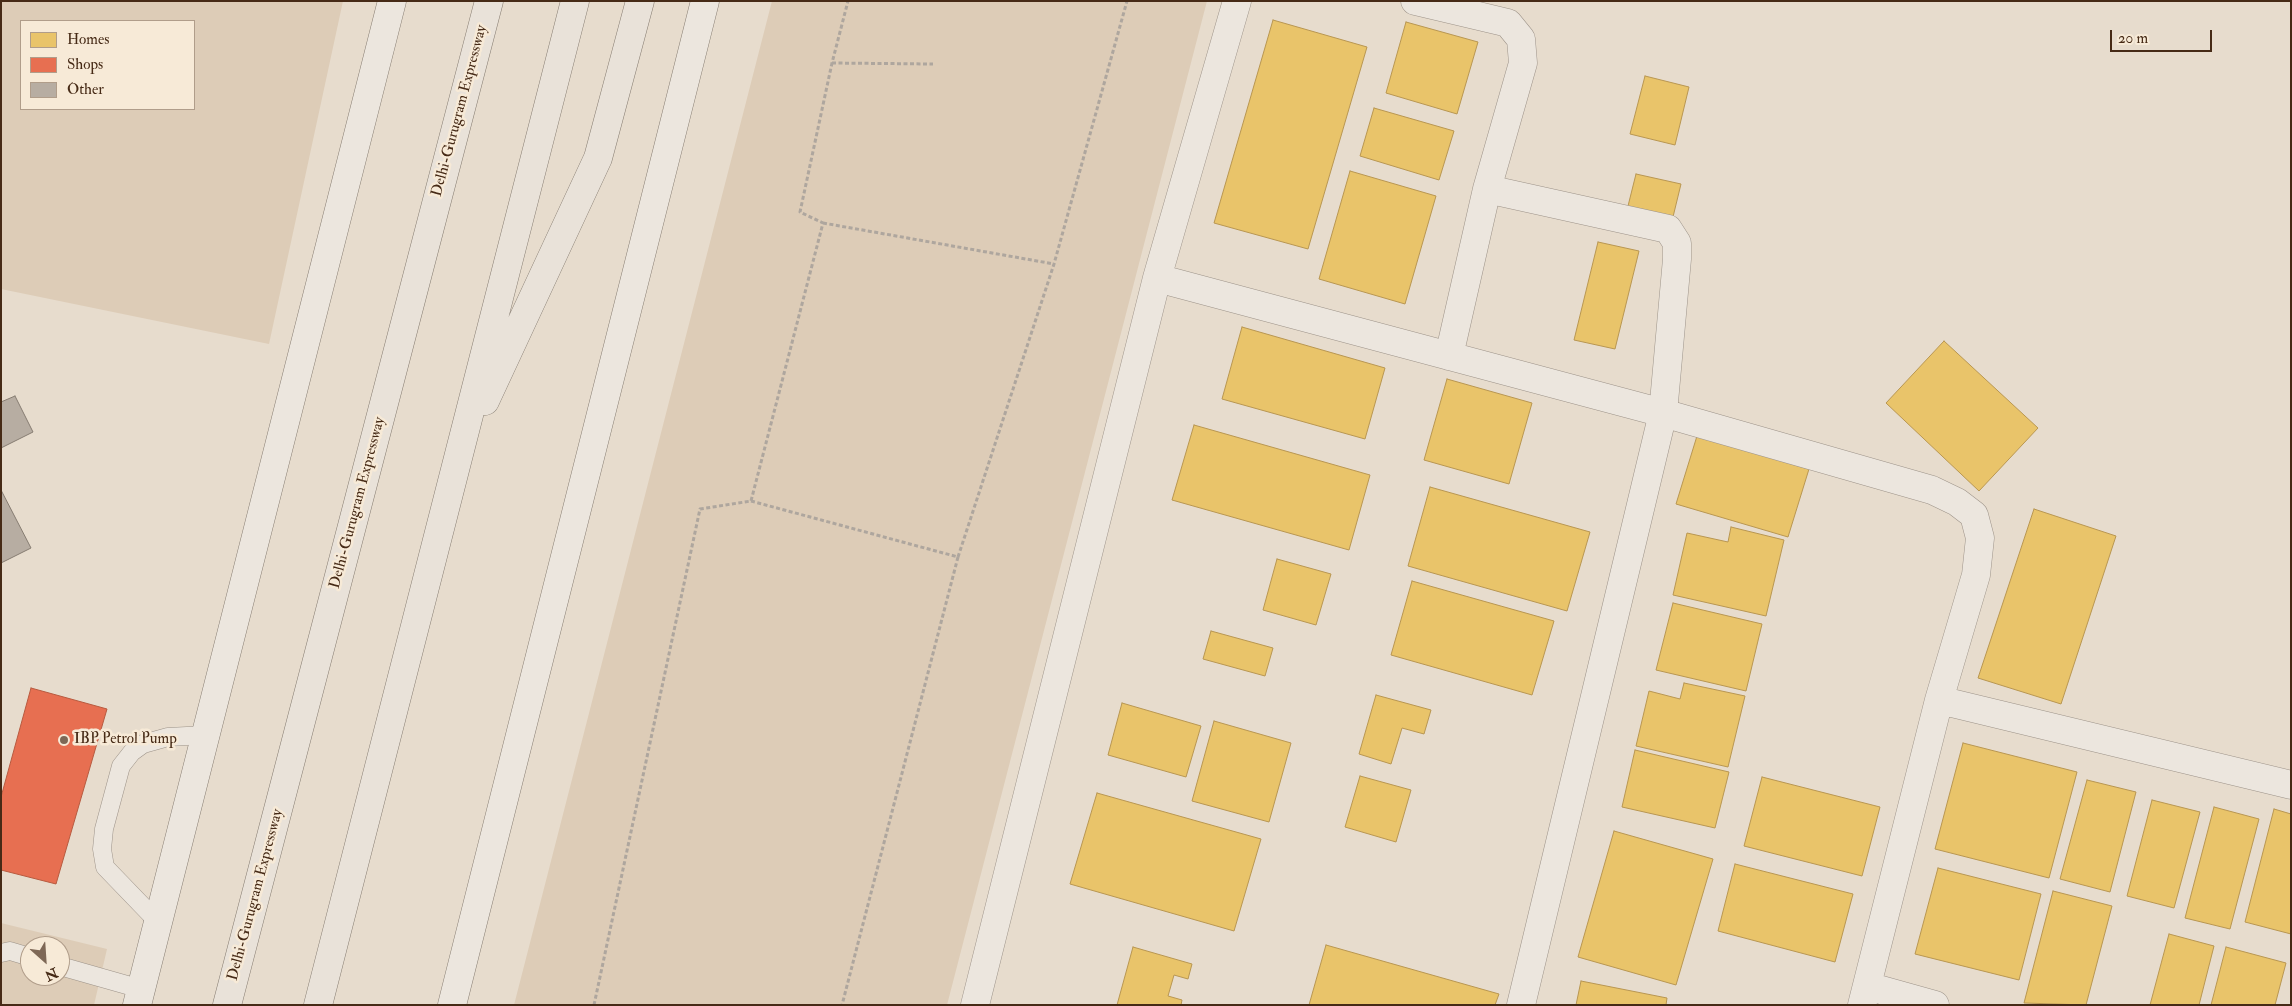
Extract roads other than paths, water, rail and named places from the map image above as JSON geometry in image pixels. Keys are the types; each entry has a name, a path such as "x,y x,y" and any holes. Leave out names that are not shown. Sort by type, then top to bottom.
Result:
{"highway":[{"name":"Delhi-Gurugram Expressway","path":"227,1005 489,1"},
{"path":"318,1005 575,1"},
{"path":"456,463 598,158 640,1"}],"street":[{"path":"139,997 392,1"},
{"path":"452,1005 705,1"},
{"path":"976,1005 1157,278 1237,1"},
{"path":"1415,1 1508,23 1521,39 1523,62 1487,189 1449,356"},
{"path":"1487,189 1668,229 1676,244 1677,259 1664,413 1521,1005"},
{"path":"1157,278 1664,413 1932,490 1957,502 1974,515 1980,538 1976,575 1938,700 1865,995 1935,1005"},
{"path":"1938,700 2291,785"}],"lane":[{"path":"158,922 106,867 102,849 104,828 121,766 132,752 143,744 168,737 206,734"},
{"path":"1,953 10,951 20,954"},
{"path":"70,970 139,997"}],"place":[{"name":"IBP Petrol Pump","path":"64,740"}]}
